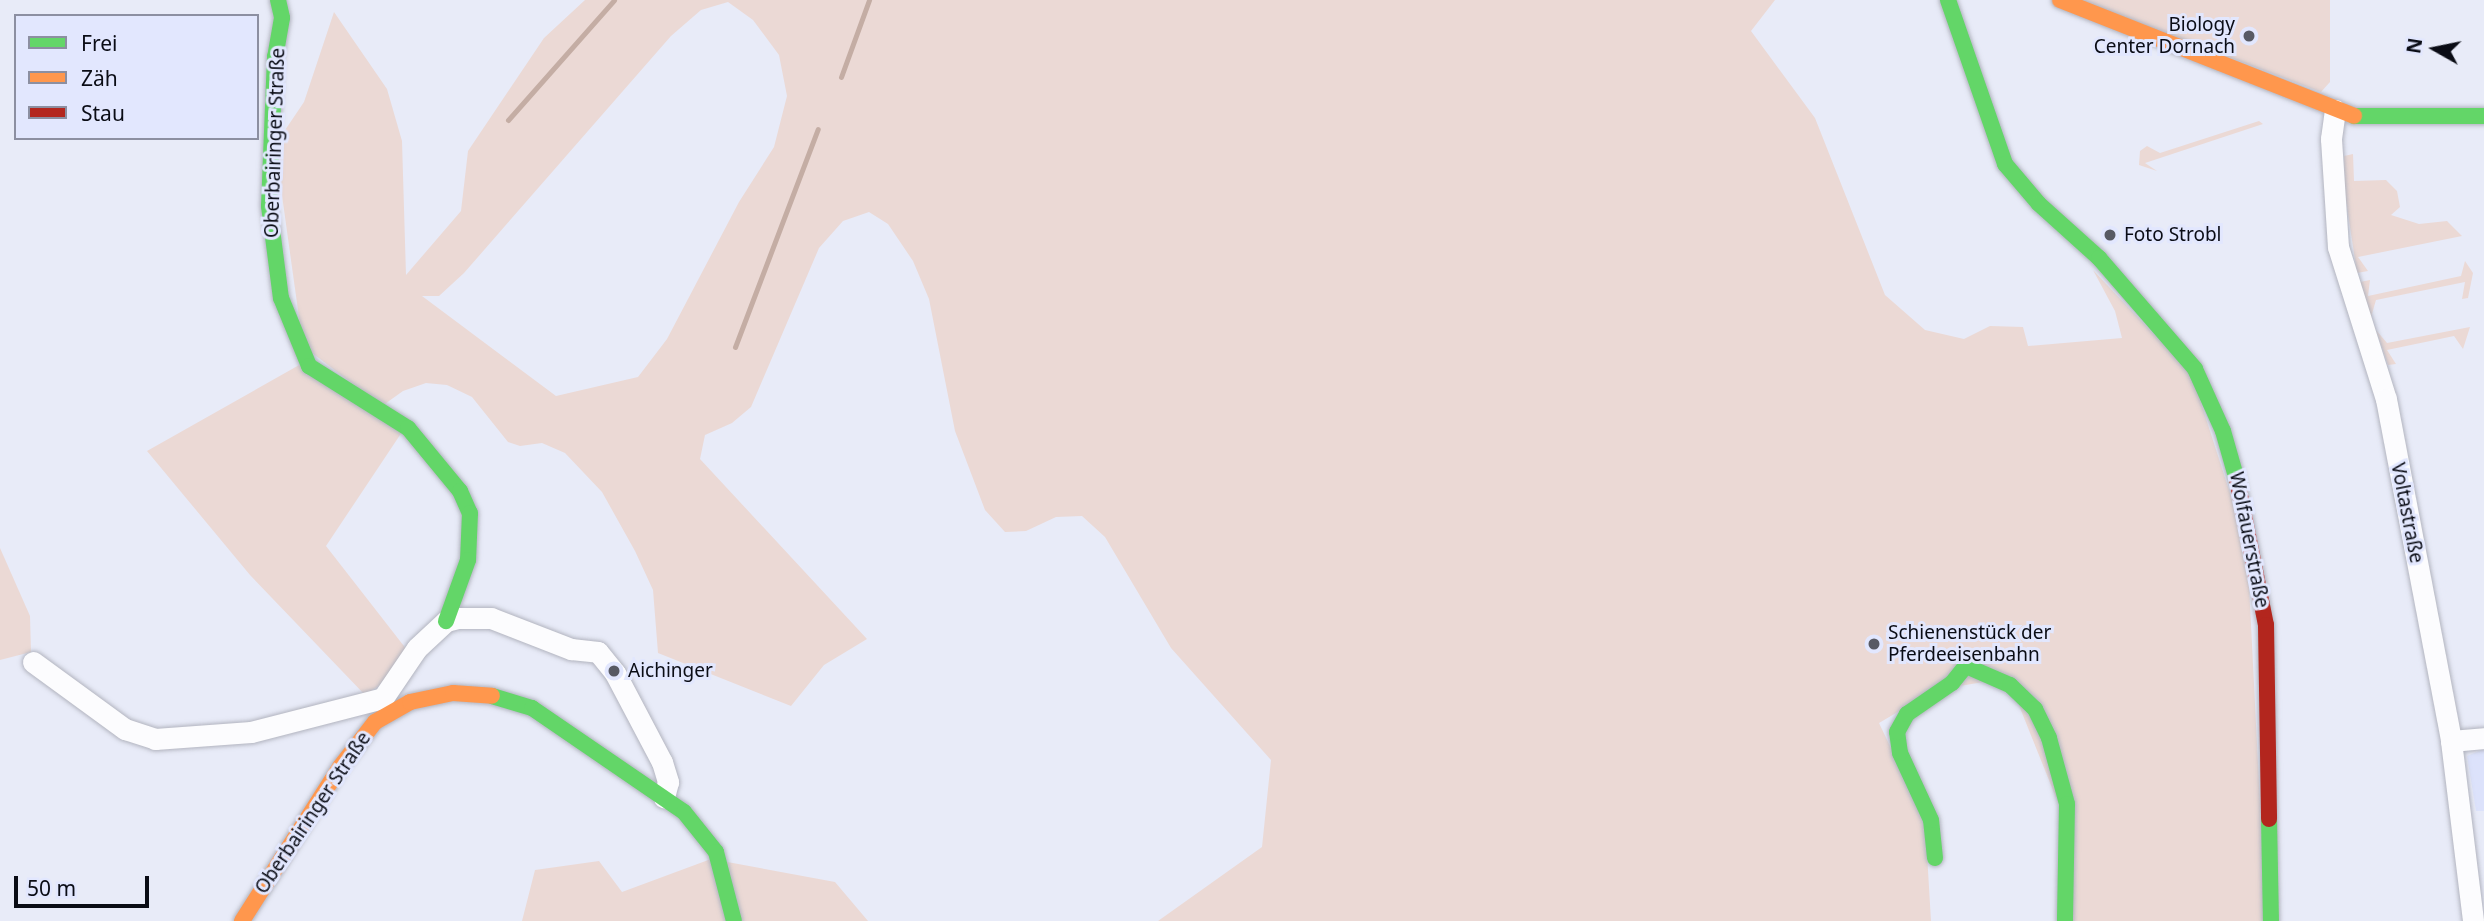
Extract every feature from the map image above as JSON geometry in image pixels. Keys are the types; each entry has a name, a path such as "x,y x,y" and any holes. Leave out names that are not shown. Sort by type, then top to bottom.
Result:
{"street":[{"name":"Oberbairinger Straße","path":"242,921 359,740 387,704 399,668 446,621 468,560 470,513 460,491 408,428 324,379 309,366 281,298 269,206 275,58 282,18 278,0"},
{"name":"Wolfauerstraße","path":"1948,0 2006,164 2039,204 2099,257 2195,369 2223,431 2248,518 2266,625 2271,921"},
{"path":"2060,0 2335,110 2366,118 2484,116"},
{"name":"Voltastraße","path":"2335,110 2331,139 2338,247 2386,400 2451,741 2473,921"},
{"path":"446,621 491,618 571,649 598,652 615,673 662,762 668,782 664,797"},
{"name":"Oberbairinger Straße","path":"33,662 125,729 155,739 251,732 453,693 514,700 550,718 664,797 705,835 716,852 734,921"},
{"path":"1935,858 1931,820 1900,753 1897,732 1907,714 1952,683 1966,666 2010,685 2035,709 2049,738 2068,821 2065,921"},
{"path":"2451,741 2484,738"}],"shaded area":[{"path":"585,0 1775,0 1751,31 1815,118 1885,295 1925,330 1964,339 1990,326 2023,327 2028,346 2122,338 2115,311 2093,270 2192,375 2247,546 2266,921 2069,921 2073,840 2008,678 1935,690 1879,723 1925,820 1931,921 1158,921 1262,847 1271,760 1171,648 1105,537 1082,516 1056,517 1026,531 1005,532 985,510 955,431 929,299 913,261 888,224 869,212 843,221 819,248 751,407 732,423 705,435 700,459 867,639 824,665 791,706 658,653 653,590 635,551 602,492 565,453 542,443 520,446 508,442 472,397 447,385 426,383 403,391 382,406 303,346 275,145 304,102 334,12 387,89 402,141 406,275 461,211 468,151 544,38","holes":["728,2 753,20 779,55 787,96 774,147 739,202 667,339 638,377 556,396 422,296 439,296 464,273 671,36 701,10"]},
{"name":"Biology Center Dornach","path":"2079,0 2330,0 2330,82 2321,92"},
{"path":"2259,121 2263,124 2145,163 2157,171 2139,165 2140,151 2147,146 2160,153"},
{"path":"2353,154 2354,181 2386,180 2397,191 2400,207 2391,215 2419,224 2447,221 2462,236 2358,257 2368,271 2357,273 2345,194 2344,156"},
{"path":"2465,261 2473,273 2468,298 2462,299 2465,282 2376,300 2371,317 2360,282 2370,280 2368,296 2461,276"},
{"path":"2470,327 2463,349 2454,336 2387,350 2396,364 2388,365 2376,330 2387,343"},
{"path":"301,364 402,432 326,546 407,650 380,685 365,695 250,575 147,451"},
{"path":"0,548 30,616 31,652 0,660"},
{"path":"2484,749 2484,811 2476,811 2467,756"},
{"path":"711,859 835,882 868,921 522,921 535,870 599,861 622,892"}],"waterway":[{"path":"508,120 614,0"},
{"path":"841,77 869,0"},
{"path":"735,347 818,129"}],"traffic: fast":[{"path":"278,0 282,18 275,57 269,206 281,298 309,366 408,428 460,491 470,513 468,560 446,621"},
{"path":"1948,0 2005,164 2039,204 2099,258 2195,369 2223,431 2237,480"},
{"path":"2354,116 2484,116"},
{"path":"1935,858 1931,820 1900,753 1897,732 1907,714 1952,683 1966,666 2010,685 2035,709 2049,738 2067,804 2065,921"},
{"path":"492,696 532,708 684,812 716,852 734,921"},
{"path":"2269,819 2271,921"}],"traffic: slow":[{"path":"2060,0 2354,116"},
{"path":"242,921 340,767 375,722 410,702 453,693 492,696"}],"traffic: jam":[{"path":"2237,480 2266,625 2269,819"}],"place":[{"name":"Biology Center Dornach","path":"2249,36"},
{"name":"Foto Strobl","path":"2110,235"},
{"name":"Schienenstück der Pferdeeisenbahn","path":"1874,644"},
{"name":"Aichinger","path":"614,671"}]}
